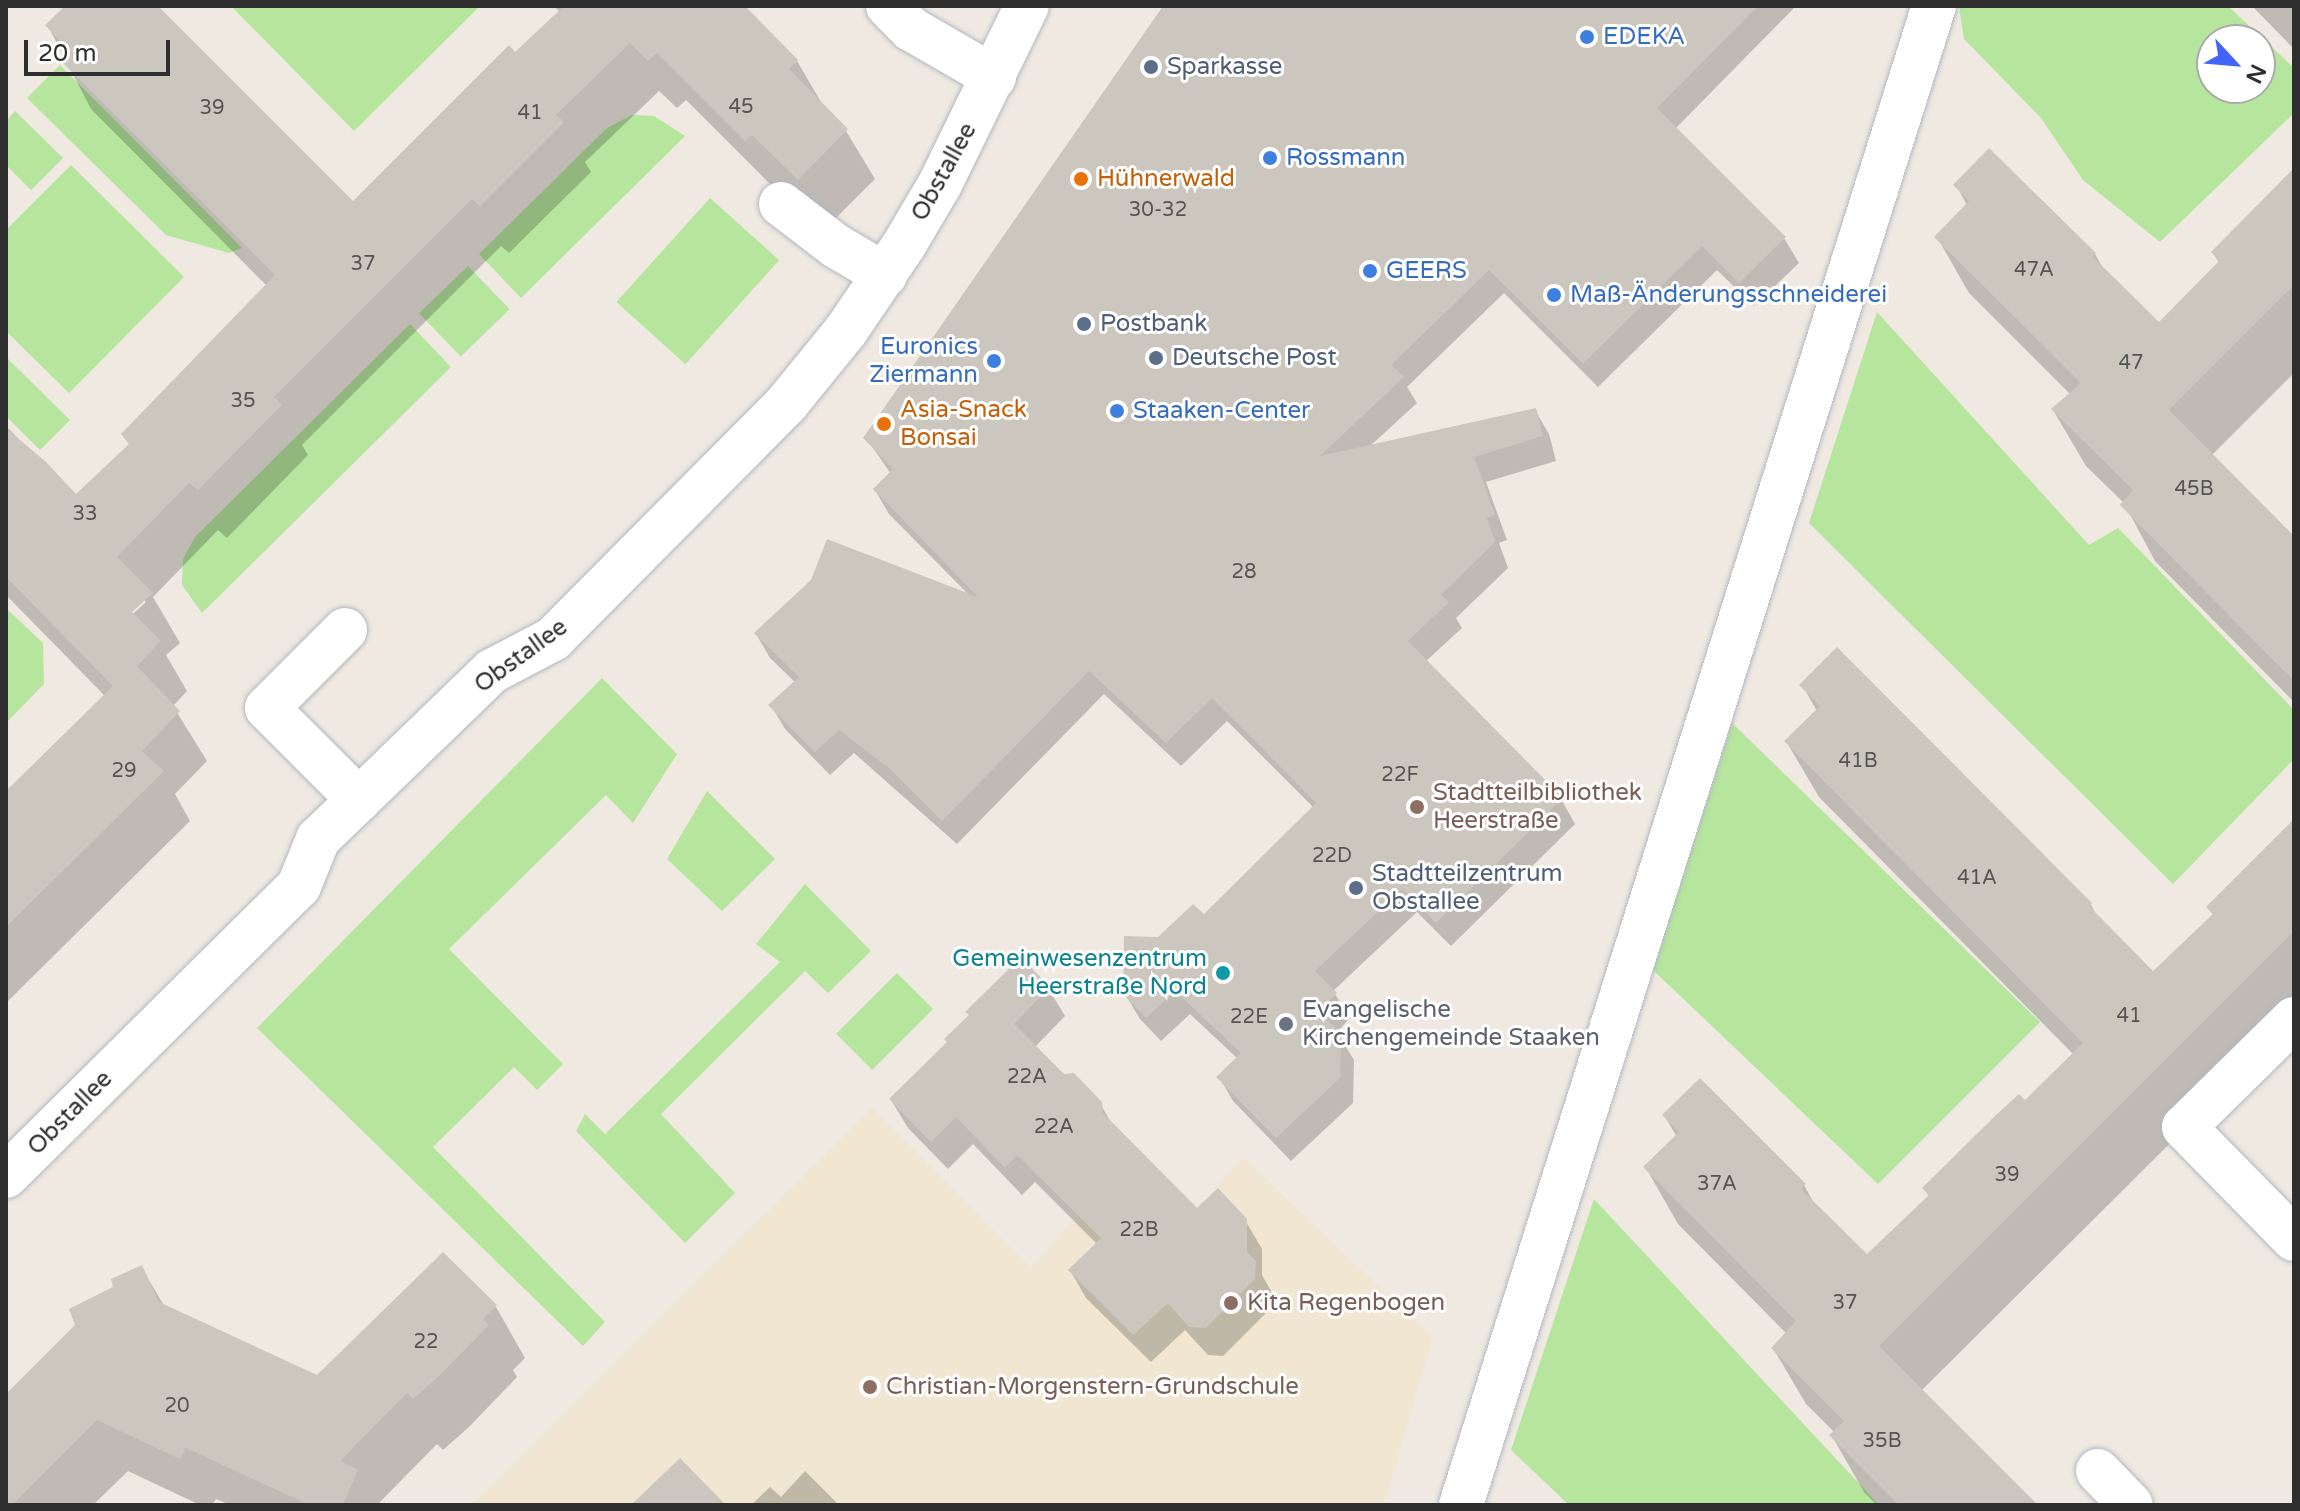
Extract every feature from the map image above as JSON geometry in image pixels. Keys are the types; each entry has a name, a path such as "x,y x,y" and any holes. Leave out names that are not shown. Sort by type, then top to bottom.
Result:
{"street":[{"path":"888,6 911,29 994,77"},
{"name":"Obstallee","path":"6,1176 299,886 318,839 492,671 553,639 787,403 885,275 940,184 1027,6"},
{"path":"1461,1505 1934,6"},
{"path":"781,204 836,246 885,275"},
{"path":"345,630 267,708 359,800"},
{"path":"2294,1019 2184,1127 2294,1239"},
{"path":"2098,1471 2131,1505"}],"shaded area":[{"name":"Christian-Morgenstern-Grundschule","path":"872,1108 1031,1268 1078,1215 1142,1153 1197,1207 1244,1158 1432,1338 1384,1505 472,1505"}],"green space":[{"path":"231,6 477,6 479,7 354,131"},
{"path":"1959,6 2228,6 2247,24 2196,24 2196,104 2276,104 2276,51 2294,68 2294,113 2160,242 2083,180 2041,118 1964,39"},
{"path":"60,65 242,248 229,253 166,235 27,98"},
{"path":"15,111 63,158 31,190 6,165 6,121"},
{"path":"632,115 654,116 685,136 521,298 479,254 607,128"},
{"path":"71,165 184,277 69,393 6,331 6,230"},
{"path":"710,198 779,260 685,364 616,302"},
{"path":"468,266 510,309 461,356 419,313"},
{"path":"1877,312 2089,545 2118,528 2294,710 2294,759 2173,884 1809,523"},
{"path":"410,324 451,367 202,613 182,585 183,559 195,537"},
{"path":"6,357 70,420 40,450 6,416"},
{"path":"6,608 43,643 44,684 6,723"},
{"path":"602,678 677,754 633,823 606,795 449,949 563,1064 537,1090 514,1067 433,1147 605,1322 583,1346 257,1028"},
{"path":"1732,723 2040,1022 1878,1184 1653,970"},
{"path":"707,791 775,859 722,911 667,859"},
{"path":"805,884 871,951 828,993 805,971 661,1114 735,1193 685,1243 576,1131 585,1114 605,1134 780,962 756,944"},
{"path":"897,973 933,1009 872,1070 836,1034"},
{"path":"1594,1199 1879,1505 1569,1505 1511,1450"}],"building":[{"path":"65,6 158,6 353,201 509,45 515,52 564,6 745,6 798,60 789,69 848,129 798,180 752,135 745,141 657,53 648,61 630,43 556,115 564,122 480,206 472,199 274,397 282,405 198,490 189,483 117,557 153,593 132,612 161,641 137,666 180,711 142,751 164,771 6,927 6,791 113,686 6,577 6,428 46,462 76,494 129,444 121,434 275,275 60,60 69,51 45,25"},
{"name":"Staaken-Center","path":"1163,6 1758,6 1657,108 1786,237 1739,283 1702,246 1583,364 1489,270 1391,365 1404,377 1320,456 1536,408 1543,436 1474,457 1495,515 1487,518 1495,542 1441,595 1449,602 1408,641 1563,798 1436,923 1402,889 1315,971 1337,993 1319,1012 1341,1033 1340,1078 1276,1138 1216,1077 1241,1053 1175,991 1146,1018 1123,994 1124,936 1158,937 1193,904 1204,914 1316,803 1212,698 1166,743 1089,671 942,821 890,769 839,730 815,752 768,705 799,677 754,633 811,580 827,539 978,597 873,489 893,469 863,438"},
{"path":"1989,148 2096,253 2093,257 2159,322 2219,261 2211,252 2294,168 2294,285 2169,410 2294,536 2294,681 2120,505 2133,490 2051,409 2081,383 1934,237 1969,201 1953,185"},
{"path":"1837,647 2092,903 2089,906 2153,971 2213,914 2206,907 2294,819 2294,931 1879,1346 2038,1505 1899,1505 1829,1435 1844,1421 1771,1348 1796,1321 1643,1167 1679,1132 1662,1115 1700,1078 1806,1184 1801,1189 1867,1254 1929,1195 1922,1188 1996,1115 2019,1094 2025,1100 2083,1043 1784,741 1820,706 1799,685"},
{"path":"1021,957 1050,987 1014,1024 1064,1074 1074,1073 1102,1102 1103,1113 1197,1208 1218,1188 1247,1219 1247,1252 1256,1261 1255,1279 1206,1328 1189,1327 1168,1303 1133,1335 1068,1270 1101,1238 1017,1155 1005,1168 956,1117 931,1142 889,1099 947,1042 944,1039 969,1015 965,1012"},
{"path":"443,1252 497,1305 483,1319 489,1325 439,1376 413,1399 407,1393 340,1461 358,1470 343,1505 309,1505 186,1448 180,1459 97,1420 12,1505 6,1505 6,1394 75,1325 69,1309 113,1287 111,1279 142,1265 159,1302 317,1375"},
{"path":"680,1458 726,1505 631,1505"}],"place":[{"name":"EDEKA","path":"1587,37"},
{"name":"Sparkasse","path":"1151,67"},
{"name":"Rossmann","path":"1270,158"},
{"name":"Hühnerwald","path":"1081,179"},
{"name":"GEERS","path":"1370,271"},
{"name":"Maß-Änderungsschneiderei","path":"1554,295"},
{"name":"Postbank","path":"1084,324"},
{"name":"Deutsche Post","path":"1156,358"},
{"name":"Euronics Ziermann","path":"994,361"},
{"name":"Staaken-Center","path":"1117,411"},
{"name":"Asia-Snack Bonsai","path":"884,424"},
{"name":"Stadtteilbibliothek Heerstraße","path":"1417,807"},
{"name":"Stadtteilzentrum Obstallee","path":"1356,888"},
{"name":"Gemeinwesenzentrum Heerstraße Nord","path":"1223,973"},
{"name":"Evangelische Kirchengemeinde Staaken","path":"1286,1024"},
{"name":"Kita Regenbogen","path":"1231,1303"},
{"name":"Christian-Morgenstern-Grundschule","path":"870,1387"}]}
